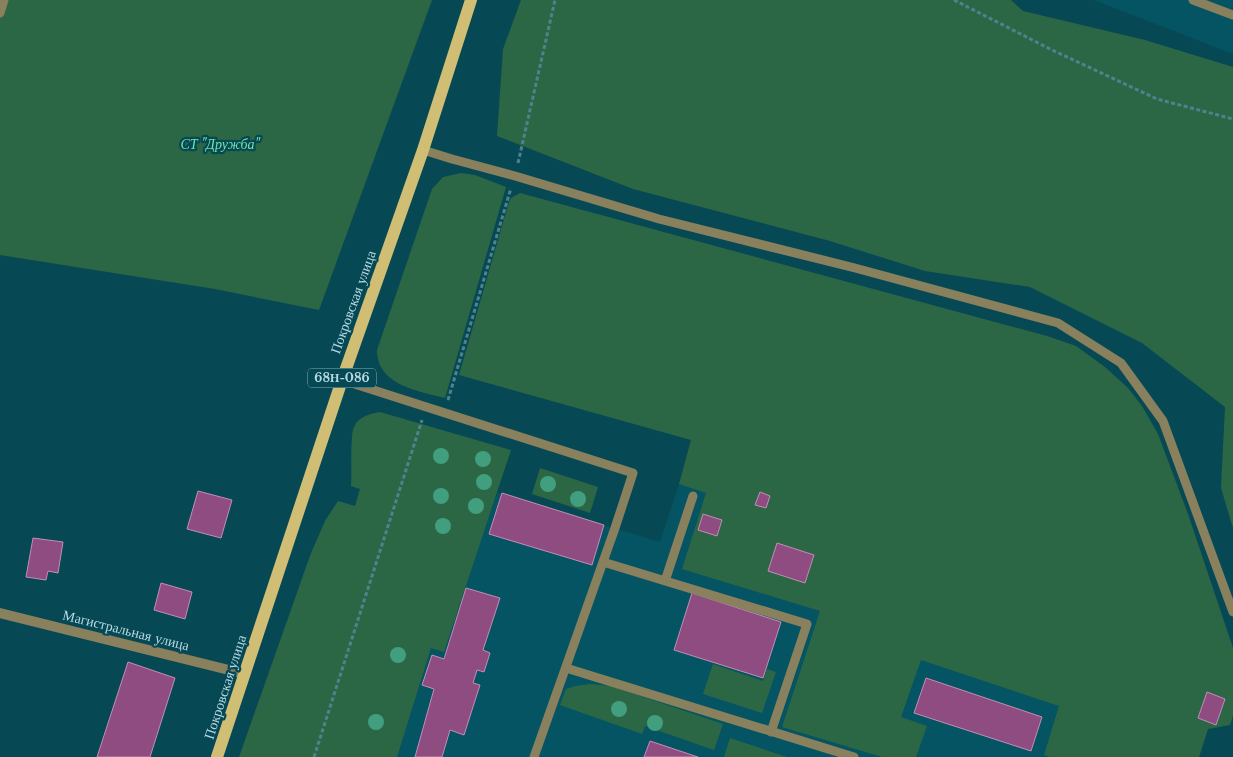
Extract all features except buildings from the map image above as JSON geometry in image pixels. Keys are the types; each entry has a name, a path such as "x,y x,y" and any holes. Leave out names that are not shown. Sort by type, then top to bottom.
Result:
{"main road":[{"name":"Покровская улица","path":"217,757 289,536 423,150 471,0"}],"street":[{"name":"Магистральная улица","path":"0,613 245,674"}],"lane":[{"path":"0,13 4,0"},
{"path":"1193,0 1233,15"},
{"path":"423,150 659,219 1058,323 1121,364 1163,421 1233,612"},
{"path":"342,380 633,473 534,757"},
{"path":"665,581 692,496"},
{"path":"603,562 807,624 771,732"},
{"path":"566,668 849,756"}],"path":[{"path":"444,413 514,176 555,0"},
{"path":"954,0 1052,50 1157,99 1233,119"},
{"path":"314,757 426,407"}],"shaded area":[{"path":"1094,0 1233,0 1233,54"},
{"path":"679,484 812,524 1233,676 1233,715 1230,725 1208,729 1199,757 352,757 498,493 660,542"}],"green space":[{"name":"СТ \"Дружба\"","path":"0,0 432,0 319,310 215,289 0,255"},
{"path":"521,0 1011,0 1023,11 1145,40 1233,67 1233,528 1221,488 1225,407 1142,343 1030,287 925,271 830,241 633,189 497,136 503,49"},
{"path":"461,173 475,175 506,187 445,398 412,389 391,379 379,362 377,350 432,189 443,177"},
{"path":"520,193 1047,336 1076,346 1105,367 1128,388 1142,406 1158,434 1188,514 1233,648 1233,715 1230,725 1208,729 1199,757 1050,757 1044,755 1059,706 921,660 901,717 927,726 916,757 882,757 782,727 820,611 682,569 706,493 679,484 691,440 459,375 511,198","holes":["703,514 722,520 717,536","777,544 814,555 805,583 768,571","1207,693 1225,699 1216,724 1198,718"]},
{"path":"380,412 511,450 444,652 431,648 397,757 239,757 311,553 325,521 338,501 355,506 360,489 351,486 354,427 361,418"},
{"path":"540,468 598,487 590,513 532,494"},
{"path":"713,664 763,681 767,669 776,672 762,713 703,694"},
{"path":"590,684 611,686 723,724 714,750 645,726 642,734 560,705 566,689"},
{"path":"730,738 787,757 724,757"}]}
